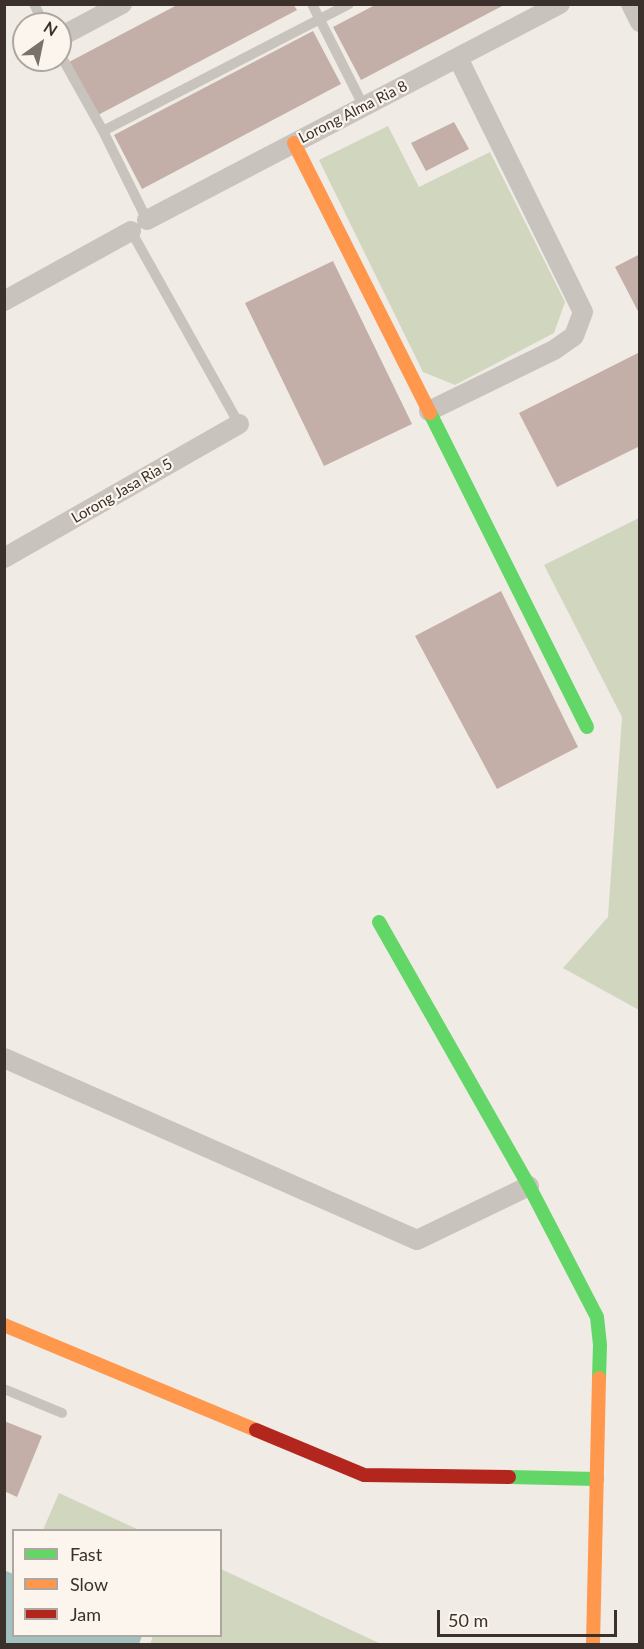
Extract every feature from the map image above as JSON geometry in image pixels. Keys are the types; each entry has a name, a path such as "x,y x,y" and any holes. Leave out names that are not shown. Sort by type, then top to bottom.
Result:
{"street":[{"path":"72,31 122,4"},
{"name":"Lorong Alma Ria 8","path":"4,302 139,225 560,4"},
{"path":"631,4 639,22"},
{"path":"429,411 554,350 574,336 583,312 458,58"},
{"path":"294,143 587,727"},
{"name":"Lorong Jasa Ria 5","path":"4,558 239,424"},
{"path":"380,922 529,1186 597,1317 600,1345 593,1644"},
{"path":"4,1058 417,1240 529,1186"},
{"path":"4,1325 364,1474 597,1479"}],"lane":[{"path":"312,4 364,107"},
{"path":"104,131 349,4"},
{"path":"70,72 104,131 139,225 239,424"},
{"path":"4,1389 62,1413"}],"green space":[{"path":"388,126 419,187 490,152 565,302 554,333 455,385 423,372 319,160"},
{"path":"639,518 639,1010 563,968 608,917 622,717 544,565"},
{"path":"59,1493 137,1529 43,1529"},
{"path":"222,1569 381,1644 150,1644 153,1637 222,1637"}],"water":[{"path":"4,1570 12,1574 12,1637 142,1637 139,1644 5,1644"}],"building":[{"path":"179,4 293,4 297,10 98,115 72,67 72,60"},
{"path":"377,4 506,4 361,80 333,27"},
{"path":"313,31 341,84 142,189 114,135"},
{"path":"454,122 469,149 426,171 411,143"},
{"path":"640,254 640,315 615,267"},
{"path":"333,261 412,424 324,466 245,303"},
{"path":"640,352 640,446 557,487 519,413"},
{"path":"501,591 578,747 497,789 415,636"},
{"path":"4,1421 42,1436 17,1497 4,1491"}],"traffic: fast":[{"path":"430,413 587,727"},
{"path":"379,922 529,1186 597,1317 600,1345 599,1378"},
{"path":"509,1477 597,1479"}],"traffic: slow":[{"path":"294,143 430,413"},
{"path":"4,1325 256,1430"},
{"path":"593,1644 599,1378"}],"traffic: jam":[{"path":"256,1430 364,1475 509,1477"}]}
